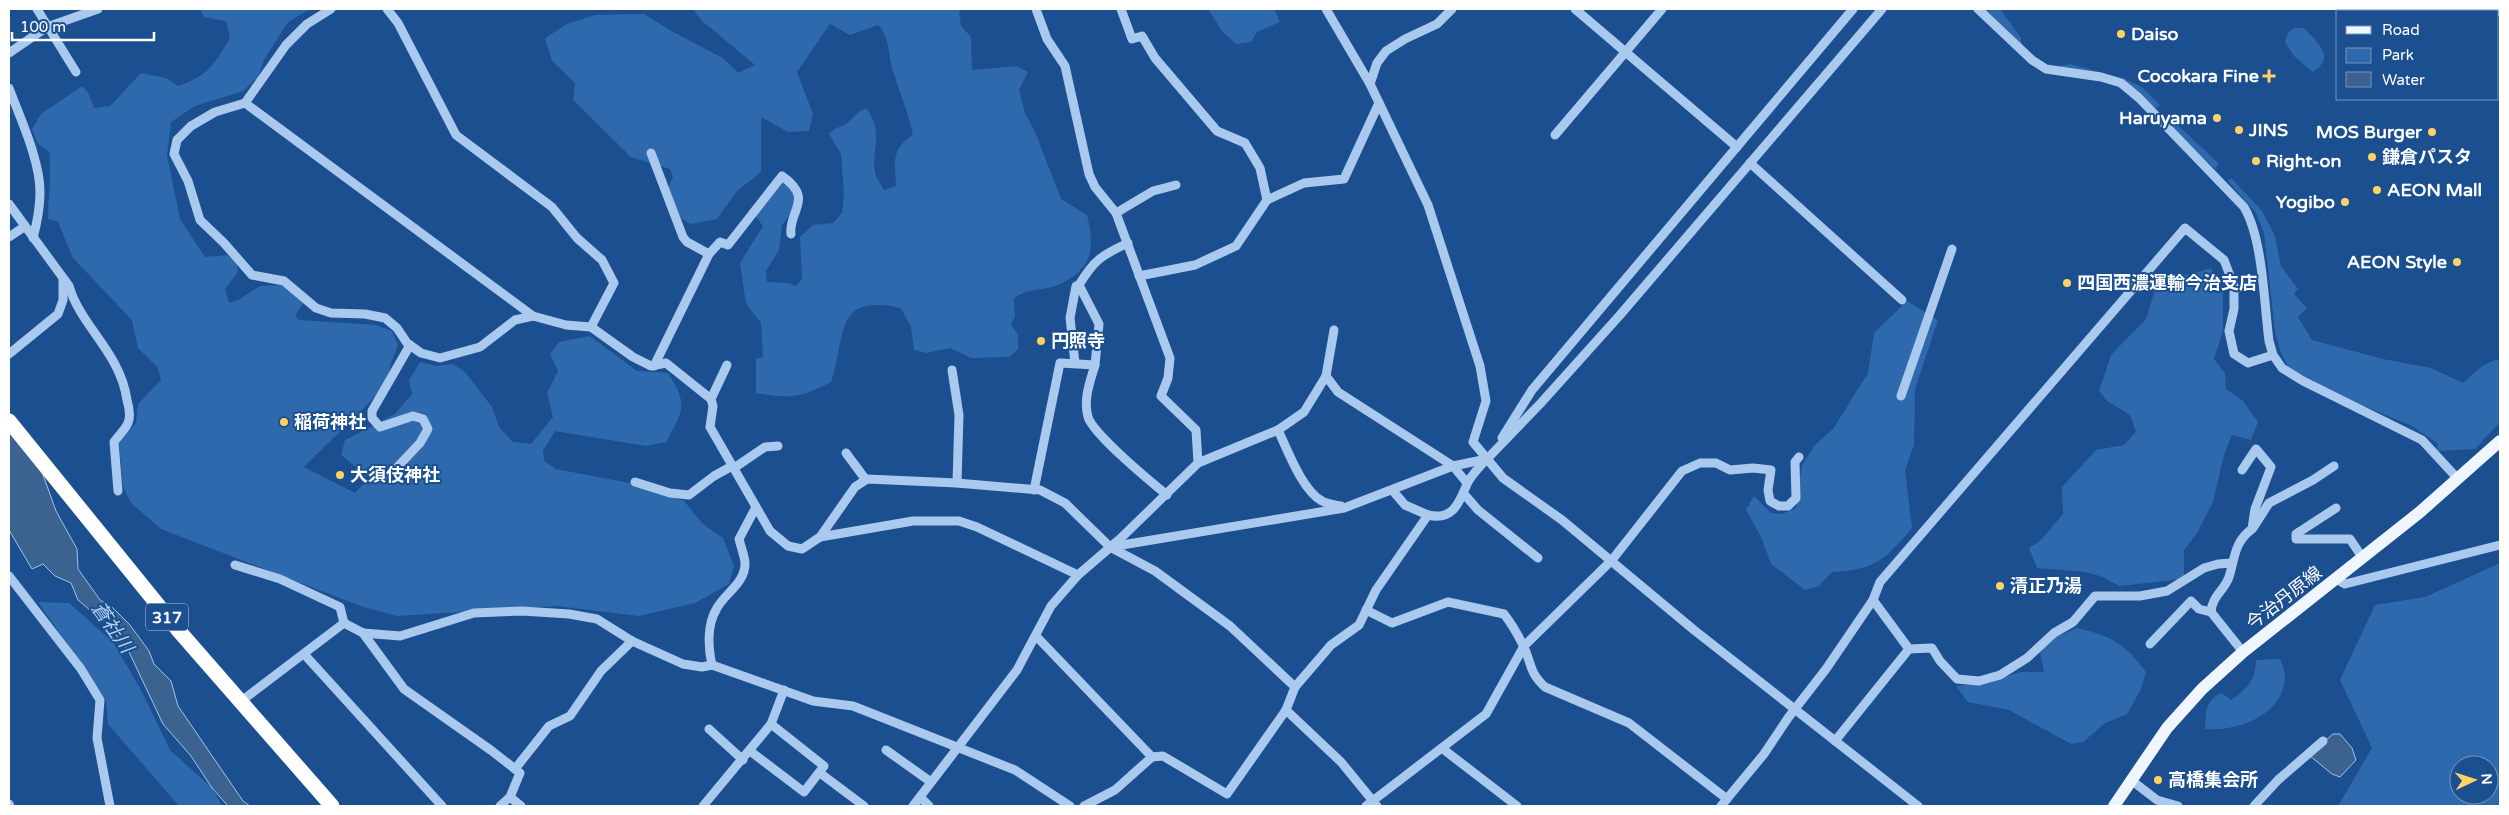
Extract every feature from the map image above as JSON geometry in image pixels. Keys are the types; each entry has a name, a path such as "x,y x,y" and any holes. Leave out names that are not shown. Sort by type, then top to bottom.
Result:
{"highway":[{"name":"317","path":"9,421 178,631 332,806"}],"main road":[{"name":"今治丹原線","path":"2116,806 2131,780 2185,706 2243,652 2458,479 2500,441"}],"street":[{"path":"37,9 76,72"},
{"path":"9,53 47,27 98,9"},
{"path":"331,9 307,24 286,45 245,103 215,112 191,126 177,140 174,154 188,181 200,220 224,243 252,275 284,281 316,308 331,313 365,314 385,318 397,328 410,345 422,353 440,358 480,347 515,320 533,316"},
{"path":"387,9 398,23 456,135 552,207 577,238 602,260 614,283 591,327"},
{"path":"1036,9 1047,39 1065,66 1089,174 1095,187 1116,213 1170,358 1168,378 1161,396 1196,430 1198,463"},
{"path":"1121,9 1132,39 1142,36 1155,58 1217,131 1246,144 1260,168 1267,200"},
{"path":"1326,9 1370,84 1428,205 1480,366 1486,401 1473,442 1503,478 1612,560 1694,630 1918,806"},
{"path":"1370,84 1377,63 1386,51 1405,38 1437,24 1452,9"},
{"path":"1575,9 1737,147"},
{"path":"1555,135 1662,9"},
{"path":"1110,547 1346,508 1453,466 1487,459 1532,390 1853,9"},
{"path":"1393,491 1405,505 1428,515 1439,517 1452,512 1464,494 1467,483 1487,459 1540,404 1613,322 1882,9"},
{"path":"1978,9 2032,60 2046,69 2101,77 2120,83 2139,98 2244,207 2255,235 2269,341 2273,355 2282,368 2302,381 2422,440 2458,479"},
{"path":"9,88 24,129 40,190 39,211 33,238"},
{"path":"245,103 533,316 566,325 591,327 633,357 651,366 666,362 711,399 713,406 710,427 770,531 788,546 802,548 820,537 913,521 959,521 977,527 1078,575"},
{"path":"1139,276 1195,265 1236,246 1267,200 1304,184 1344,179 1379,104"},
{"path":"650,153 683,237 687,242 709,254"},
{"path":"1750,163 1902,300"},
{"path":"654,366 709,254 720,242 728,245 782,176 793,183 798,195 798,209 790,227 791,234"},
{"path":"1116,213 1153,191 1176,185"},
{"path":"9,204 63,280 106,347 125,384 130,414 128,424 114,442 118,491"},
{"path":"9,238 24,226"},
{"path":"1366,610 1392,623 1448,602 1504,614 1524,646 1528,662 1536,678 1545,687 1629,723 1724,803 1764,754 1796,710 1873,600 1880,582 2185,228 2224,260 2234,286 2234,309 2230,331 2234,354 2248,363 2273,355"},
{"path":"1075,363 1070,318 1076,286 1079,286 1088,271 1103,254 1128,243"},
{"path":"1901,396 1952,249"},
{"path":"9,354 58,314 63,300 63,280"},
{"path":"1079,286 1098,324 1095,364 1086,397 1089,419 1130,465 1166,495"},
{"path":"912,806 1017,670 1051,606 1078,575 1166,495 1198,463 1278,430 1304,412 1326,376 1334,330"},
{"path":"387,478 420,443 428,429 423,419 413,416 380,427 372,418 372,411 410,345"},
{"path":"1034,490 1060,363 1095,364"},
{"path":"711,399 727,365"},
{"path":"952,370 959,415 957,483"},
{"path":"1326,376 1338,392 1453,466 1467,483"},
{"path":"1278,430 1303,481 1311,493 1322,502 1346,508"},
{"path":"635,482 670,493 689,496 714,476 764,448 778,446"},
{"path":"2242,470 2256,449 2271,467 2255,509 2252,529"},
{"path":"846,453 866,480"},
{"path":"1286,710 1341,762 1372,805 1486,714 1524,646 1612,560 1682,472 1700,463 1716,464 1730,470 1753,468 1771,470 1768,490 1770,501 1779,506 1788,506 1796,498 1795,462 1799,457"},
{"path":"2211,612 2212,602 2228,579 2242,536 2252,529 2269,503 2313,480 2334,466"},
{"path":"820,537 855,487 866,480 957,483 1034,490 1065,503 1110,547 1155,572 1230,626 1295,687"},
{"path":"1464,494 1478,510 1538,558"},
{"path":"712,665 709,624 717,607 730,594 742,577 745,563 739,540 756,507"},
{"path":"2336,508 2296,534 2296,539 2350,539 2362,557"},
{"path":"1084,806 1115,790 1152,757 1163,756 1228,794 1286,710 1295,687 1331,645 1359,624 1376,590 1428,515"},
{"path":"2336,579 2345,584 2500,545"},
{"path":"1835,741 1909,649 1932,648 1940,661 1957,679 1978,681 2000,675 2027,658 2054,633 2073,622 2095,596 2140,596 2167,592 2204,568 2232,563"},
{"path":"235,565 280,579 340,607 344,623 363,633 400,636 474,613 522,612 569,614 597,619 632,641 683,664 702,667 712,665 813,701 853,706 1015,770 1070,806"},
{"path":"9,576 81,668 100,700 97,738 110,806"},
{"path":"1873,600 1909,649"},
{"path":"2150,644 2191,601 2199,609 2211,612 2243,652"},
{"path":"240,702 344,623"},
{"path":"363,633 404,688 520,773 510,797 500,806"},
{"path":"1036,636 1152,757"},
{"path":"514,769 549,726 570,716 601,671 632,641"},
{"path":"304,654 442,806"},
{"path":"703,806 743,760 770,724 784,690"},
{"path":"750,751 804,792 820,773 824,766 770,724"},
{"path":"709,729 743,760"},
{"path":"2254,806 2278,780 2323,741"},
{"path":"1444,749 1516,806"},
{"path":"886,750 931,782"},
{"path":"820,773 864,806"},
{"path":"2131,780 2157,800 2178,806"},
{"path":"510,797 522,806"},
{"path":"920,797 929,806"}],"green space":[{"path":"200,9 310,9 288,22 264,60 258,77 243,91 195,106 171,122 167,155 180,219 205,257 228,255 237,265 238,272 225,289 229,303 240,299 260,286 283,285 303,303 295,316 299,320 376,325 392,331 398,345 391,363 388,384 304,467 355,493 369,478 341,455 345,440 395,414 412,394 409,380 420,362 437,366 453,364 465,372 492,407 499,427 513,442 531,444 553,417 547,393 558,371 550,354 559,342 590,336 637,371 668,373 679,393 681,401 680,415 666,442 646,446 555,431 543,451 544,461 556,469 640,485 684,501 703,524 723,538 734,566 729,584 695,603 639,616 557,606 397,616 363,607 161,529 131,503 123,487 119,443 136,423 138,404 161,380 158,368 138,348 132,320 73,258 58,222 48,219 49,152 38,144 32,129 41,114 82,86 89,94 94,108 110,106 141,73 166,78 178,86 204,73 215,62 230,38 226,21 204,17"},
{"path":"693,9 963,9 959,12 961,26 971,37 972,70 1017,66 1028,72 1019,90 1025,113 1036,134 1061,199 1087,215 1091,248 1085,265 1070,279 1058,285 1030,291 1014,298 1015,317 1011,324 1018,335 1018,349 1009,357 971,358 950,348 926,353 914,350 911,327 901,308 879,305 863,307 853,313 846,322 831,382 795,396 756,393 756,359 763,357 761,323 746,304 740,263 763,226 753,213 782,178 795,196 793,210 782,225 779,250 766,271 767,282 788,283 796,286 802,279 800,237 813,225 833,223 842,213 844,194 841,154 829,134 846,124 857,113 866,108 875,126 874,168 884,190 896,186 896,156 901,146 913,134 893,71 887,41 882,30 878,25 850,35 830,24 797,72 813,114 809,131 788,132 761,117 761,172 737,191 717,219 690,224 679,217 668,188 673,177 670,169 631,157 573,100 575,83 552,61 545,38 567,24 595,15 644,14 673,32 723,58 738,73 755,65 702,21"},
{"path":"1208,9 1274,9 1280,22 1257,32 1251,42 1236,44 1222,31"},
{"path":"1983,9 2000,9 2021,38 2021,46"},
{"path":"2294,28 2304,28 2322,50 2324,60 2313,72 2294,56 2285,42 2288,33"},
{"path":"2070,64 2125,79 2142,87 2160,105 2155,109 2121,81 2061,69 2061,66"},
{"path":"2171,119 2219,164 2215,169 2167,123"},
{"path":"2231,178 2262,211 2275,236 2281,266 2298,289 2294,294 2307,308 2298,317 2312,340 2383,359 2431,368 2463,383 2482,366 2497,359 2500,364 2500,422 2475,449 2438,451 2437,443 2412,426 2345,398 2303,378 2289,369 2280,350 2275,331 2264,233 2256,213 2228,181"},
{"path":"2211,268 2223,292 2223,331 2214,359 2225,373 2226,389 2243,401 2258,422 2251,440 2232,435 2224,455 2213,502 2197,533 2184,550 2184,579 2119,586 2103,577 2086,572 2037,568 2029,548 2040,541 2063,514 2062,487 2096,450 2124,445 2136,432 2130,415 2107,401 2099,391 2111,355 2146,319 2155,290 2171,273 2190,275"},
{"path":"1907,301 1938,320 1915,389 1914,445 1905,470 1912,528 1894,548 1878,561 1859,569 1832,572 1819,586 1805,590 1771,564 1761,537 1746,510 1754,496 1771,513 1782,514 1796,508 1802,465 1815,445 1833,429 1868,373 1874,333"},
{"path":"2500,563 2500,806 2338,806 2372,748 2340,680 2375,605 2425,597"},
{"path":"38,602 69,603 113,642 142,692 170,750 212,788 222,806 179,806 108,724 106,700"},
{"path":"2077,628 2099,634 2124,647 2146,672 2141,689 2127,714 2105,723 2083,742 2071,744 2009,710 1968,702 1956,686 1984,683 2021,672 2044,672 2040,652 2056,637"},
{"path":"2280,659 2285,675 2283,690 2277,702 2268,711 2244,724 2218,729 2205,729 2208,707 2212,699 2222,693 2231,700 2242,692 2250,683 2256,667 2256,660"}],"water":[{"name":"蒼社川","path":"9,431 42,472 56,511 77,549 78,569 100,600 112,607 130,625 149,651 154,664 171,681 178,706 243,801 250,806 228,806 212,788 191,756 163,724 129,652 110,627 78,600 71,583 55,576 43,564 32,569 9,530"},
{"path":"2333,734 2340,734 2352,748 2356,760 2340,777 2332,774 2309,755"}],"place":[{"name":"Daiso","path":"2121,34"},
{"name":"Cocokara Fine","path":"2269,76"},
{"name":"Haruyama","path":"2217,118"},
{"name":"JINS","path":"2239,130"},
{"name":"MOS Burger","path":"2432,132"},
{"name":"鎌倉パスタ","path":"2372,157"},
{"name":"Right-on","path":"2256,161"},
{"name":"AEON Mall","path":"2377,190"},
{"name":"Yogibo","path":"2345,202"},
{"name":"AEON Style","path":"2457,262"},
{"name":"四国西濃運輸今治支店","path":"2067,283"},
{"name":"円照寺","path":"1041,341"},
{"name":"稲荷神社","path":"284,422"},
{"name":"大須伎神社","path":"340,475"},
{"name":"清正乃湯","path":"2000,586"},
{"name":"高橋集会所","path":"2158,780"}]}
